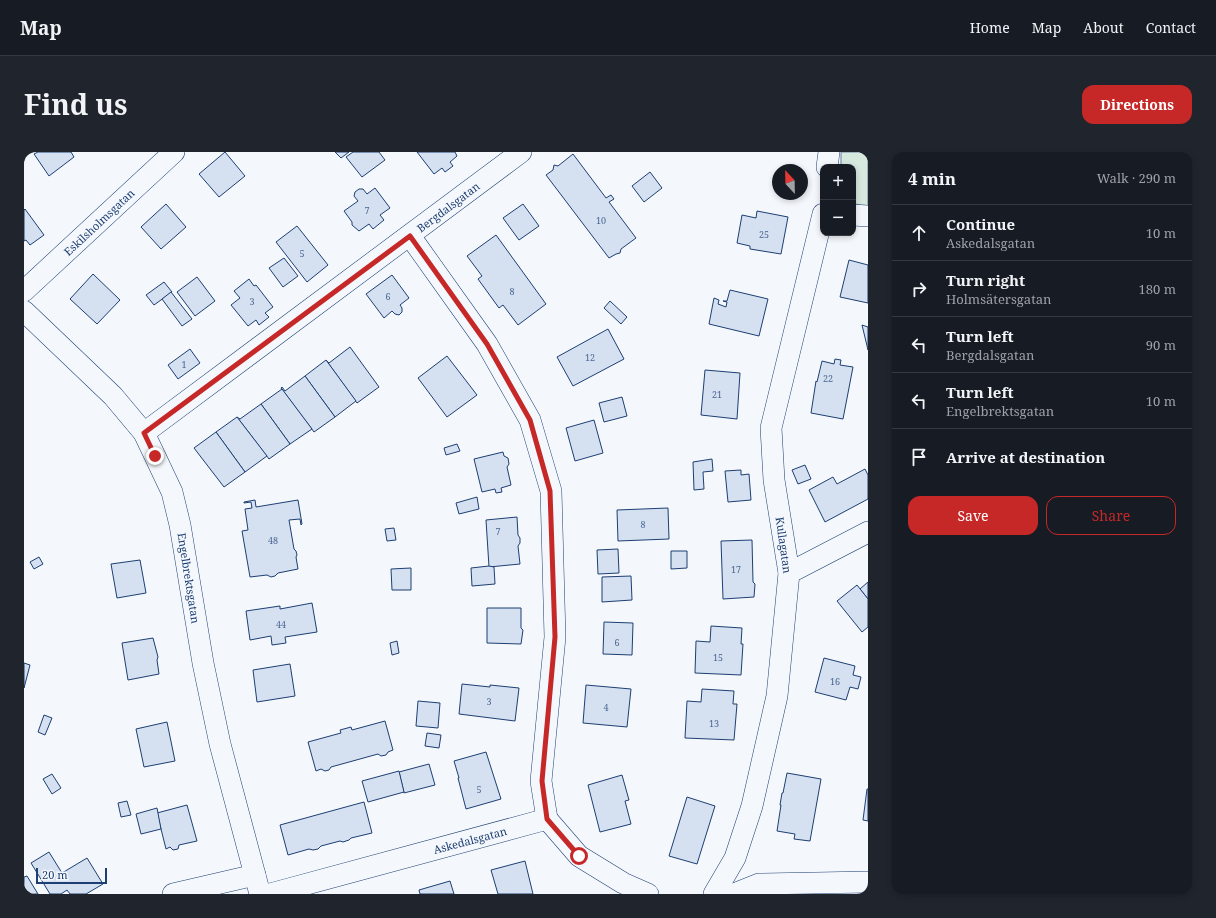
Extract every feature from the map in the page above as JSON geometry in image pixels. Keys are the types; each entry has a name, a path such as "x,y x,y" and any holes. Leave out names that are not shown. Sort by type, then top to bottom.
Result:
{"street":[{"name":"Eskilsholmsgatan","path":"24,291 174,152"},
{"name":"Bergdalsgatan","path":"144,433 521,152"},
{"path":"827,164 829,152"},
{"path":"856,215 868,216"},
{"name":"Kullagatan","path":"714,894 736,858 752,806 777,696 790,573 774,480 771,428 820,226"},
{"path":"410,236 487,344 530,420 550,491 555,637 542,781 547,819 579,856 624,884 648,894"},
{"name":"Engelbrektsgatan","path":"24,311 113,396 144,433 172,492 180,525 203,663 220,744 257,885"},
{"path":"790,573 868,532"},
{"name":"Askedalsgatan","path":"270,894 547,819"},
{"path":"734,894 759,884 868,882"},
{"path":"173,894 257,885"}],"shaded area":[{"path":"841,152 868,152 868,207 856,204 856,164 841,164"}],"building":[{"path":"38,152 71,152 74,157 49,176 34,154"},
{"path":"225,152 245,176 219,197 199,174"},
{"path":"335,152 349,152 341,158"},
{"path":"353,152 379,152 385,160 362,177 346,157"},
{"path":"417,152 455,152 457,156 450,162 453,166 445,172 442,168 434,174"},
{"path":"573,154 606,198 611,195 614,199 609,202 636,238 621,249 620,253 609,258 546,175 553,170 554,165 558,166"},
{"path":"650,172 662,188 644,202 632,186"},
{"path":"375,188 390,208 380,215 384,220 373,229 369,224 359,231 352,225 352,222 344,211 358,201 354,196 355,192 359,189 363,189 367,194"},
{"path":"166,204 186,227 161,249 141,227"},
{"path":"523,204 539,226 519,240 503,218"},
{"path":"25,209 44,235 30,245 26,240 24,241"},
{"path":"757,211 788,217 781,254 750,249 750,246 737,243 742,215 756,218"},
{"path":"297,226 328,265 307,282 276,242"},
{"path":"496,235 546,304 518,325 503,305 499,308 478,279 482,276 467,256"},
{"path":"284,258 298,276 283,287 269,268"},
{"path":"849,260 868,265 868,303 840,297"},
{"path":"93,274 120,300 97,324 70,299"},
{"path":"392,275 409,298 400,305 402,312 399,315 392,311 384,318 366,294"},
{"path":"197,277 215,301 195,316 177,292"},
{"path":"249,279 254,286 256,285 273,307 265,313 269,317 259,325 256,320 248,326 231,305 240,298 234,291"},
{"path":"164,282 172,292 154,305 146,295"},
{"path":"730,290 768,299 759,336 709,324 714,298 719,300 718,304 726,307 727,302 723,301 727,301"},
{"path":"171,292 192,319 182,326 162,299"},
{"path":"610,301 627,317 621,324 604,308"},
{"path":"862,325 868,327 868,350"},
{"path":"608,329 624,359 573,386 557,357"},
{"path":"350,347 379,387 357,403 326,360 329,363"},
{"path":"190,349 200,363 178,379 168,365"},
{"path":"447,356 477,395 447,417 418,378"},
{"path":"835,359 841,360 840,365 853,367 843,419 811,413 816,381 817,382 822,361 834,364"},
{"path":"326,360 356,401 335,417 305,376"},
{"path":"705,370 740,373 737,419 701,415"},
{"path":"305,376 335,417 314,432 281,388 282,387 285,391"},
{"path":"282,389 312,429 290,444 261,404"},
{"path":"622,397 627,416 604,422 599,403"},
{"path":"261,404 290,444 269,459 237,417 240,419"},
{"path":"237,417 267,456 245,472 216,432"},
{"path":"594,420 603,453 575,461 566,428"},
{"path":"216,432 245,472 224,487 194,448"},
{"path":"457,444 460,451 446,455 444,448"},
{"path":"503,452 504,456 508,458 509,464 507,467 511,485 501,488 502,492 496,493 495,489 482,492 474,459"},
{"path":"712,459 713,471 703,472 704,489 694,490 693,462"},
{"path":"805,465 811,479 798,484 792,470"},
{"path":"865,469 868,475 868,499 825,522 809,490 833,477 837,484"},
{"path":"741,470 741,475 749,474 751,500 728,502 725,471"},
{"path":"477,497 479,509 459,514 456,503"},
{"path":"255,500 256,507 298,500 302,524 301,525 300,519 289,520 294,549 297,555 298,569 278,573 271,577 267,575 250,577 242,531 248,530 245,509 252,508 251,502 244,502"},
{"path":"668,508 669,539 618,541 617,510"},
{"path":"517,517 518,535 520,538 520,543 518,546 520,564 489,567 486,520"},
{"path":"394,528 396,540 387,541 385,529"},
{"path":"752,540 753,582 755,584 754,597 723,599 721,541"},
{"path":"618,549 619,573 598,574 597,550"},
{"path":"671,551 687,551 687,568 671,569"},
{"path":"39,557 43,564 34,569 30,562"},
{"path":"140,560 146,593 117,598 111,564"},
{"path":"489,566 494,567 495,584 472,586 471,568"},
{"path":"411,568 411,590 392,590 391,569"},
{"path":"631,576 632,600 602,602 602,577"},
{"path":"868,582 868,599 860,589"},
{"path":"857,585 868,599 868,627 862,632 837,601"},
{"path":"312,603 317,632 285,637 286,643 272,645 271,636 250,640 246,611 280,606 280,609"},
{"path":"487,608 521,608 521,628 523,630 521,644 487,643"},
{"path":"604,622 633,623 632,655 603,654"},
{"path":"711,626 742,628 741,644 743,644 741,675 695,673 696,641 710,642"},
{"path":"153,638 158,657 159,674 128,680 122,643"},
{"path":"397,641 399,653 392,655 390,643"},
{"path":"824,658 855,666 853,675 861,677 858,689 850,687 846,700 815,692"},
{"path":"24,663 30,665 24,688"},
{"path":"290,664 295,696 257,702 253,670"},
{"path":"462,684 519,688 515,721 459,714"},
{"path":"586,685 631,689 627,727 583,723"},
{"path":"702,689 734,691 733,704 737,704 734,740 685,738 687,701 701,702"},
{"path":"418,701 440,703 438,728 416,726"},
{"path":"44,715 52,718 45,735 38,732"},
{"path":"385,721 393,750 388,752 386,755 381,756 378,754 331,767 329,770 325,771 321,769 316,771 308,742 341,733 340,730 351,727 352,730"},
{"path":"167,722 175,761 144,767 136,729"},
{"path":"427,733 441,735 439,748 425,746"},
{"path":"486,752 501,799 466,809 454,761"},
{"path":"429,764 435,785 404,793 399,772"},
{"path":"399,771 404,792 368,802 362,781"},
{"path":"787,773 821,779 810,841 794,839 795,834 777,831 782,793"},
{"path":"52,774 61,788 52,794 43,779"},
{"path":"622,775 629,800 625,801 631,824 600,832 588,785"},
{"path":"868,789 868,821 863,820"},
{"path":"687,797 715,806 697,864 669,856"},
{"path":"127,801 131,815 121,817 118,803"},
{"path":"364,802 372,833 351,838 343,842 340,841 321,846 318,849 309,849 288,855 280,825"},
{"path":"187,805 197,841 179,845 178,849 173,850 170,847 166,849 157,813"},
{"path":"157,808 161,829 141,834 136,814"},
{"path":"49,852 62,873 87,858 103,884 86,894 70,894 67,890 61,894 50,894 31,863"},
{"path":"525,861 533,894 498,894 491,870"},
{"path":"27,876 38,894 24,894 24,877"},
{"path":"450,881 454,894 420,894 419,890"}],"route":[{"path":"155,456 144,433 410,236 487,344 530,420 550,491 555,637 542,781 547,819 579,856"}]}
